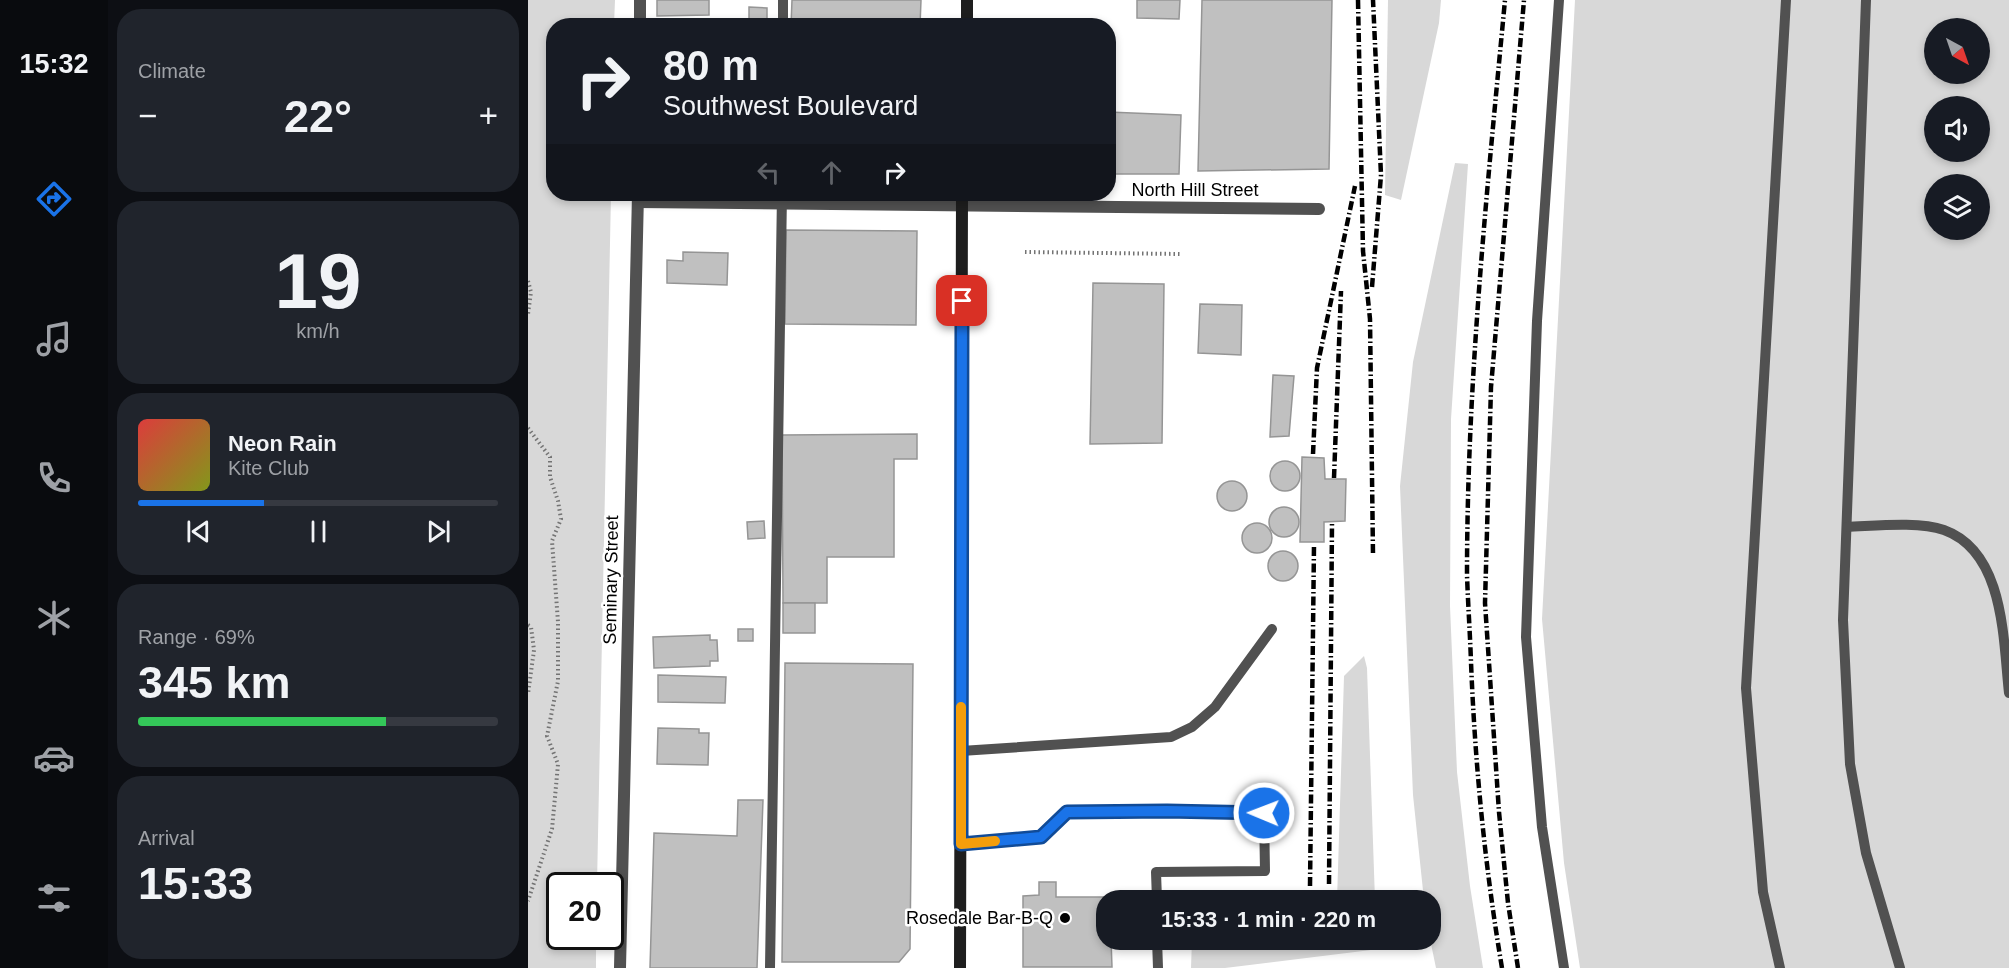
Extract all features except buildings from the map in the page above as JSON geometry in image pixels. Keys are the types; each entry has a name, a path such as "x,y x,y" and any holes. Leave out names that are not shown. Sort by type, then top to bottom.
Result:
{"main road":[{"path":"967,0 967,18"},
{"path":"960,968 962,201"}],"street":[{"path":"640,0 640,18"},
{"name":"Seminary Street","path":"620,968 638,201"},
{"name":"North Hill Street","path":"1002,201 1319,209"}],"lane":[{"path":"783,0 783,18"},
{"path":"1559,0 1538,321 1526,637 1542,826 1564,968"},
{"path":"1780,968 1763,892 1746,688 1786,0"},
{"path":"1866,0 1843,620 1851,764 1866,853 1900,968"},
{"path":"770,968 782,201"},
{"path":"1847,527 1922,527 1944,530 1969,544 1984,564 1993,587 2000,614 2009,693"},
{"path":"961,751 1171,737 1192,727 1215,707 1272,629"},
{"path":"961,844 1041,837 1067,812 1264,813 1265,872 1156,872 1157,890"},
{"path":"1157,950 1158,968"}],"path":[{"path":"1025,252 1180,254"},
{"path":"528,281 531,292 528,314"},
{"path":"528,428 550,457 550,477 561,519 552,541 558,622 558,681 547,736 558,764 552,829 528,901"},
{"path":"528,625 531,627 534,650 528,694"}],"shaded area":[{"path":"528,0 615,0 614,18 546,18 546,201 611,201 597,872 546,872 546,950 596,950 596,968 528,968"},
{"path":"1388,0 1441,0 1439,23 1401,200 1385,195"},
{"path":"1575,0 2009,0 2009,968 1580,968 1564,863 1542,619"},
{"path":"1455,163 1468,164 1451,419 1450,606 1457,772 1470,886 1483,968 1436,968 1432,950 1441,950 1441,890 1423,890 1413,795 1400,486 1413,362"},
{"path":"1364,656 1367,668 1375,890 1337,890 1344,676"},
{"path":"1192,950 1371,950 1225,968 1191,968"}],"railway":[{"path":"1358,0 1363,251 1370,319 1373,555"},
{"path":"1372,287 1381,175 1373,0"},
{"path":"1502,968 1478,777 1467,575 1474,359 1505,0"},
{"path":"1518,968 1508,903 1499,812 1485,603 1491,387 1524,0"},
{"path":"1313,454 1317,368 1355,186"},
{"path":"1334,478 1341,291"},
{"path":"1329,884 1332,523"},
{"path":"1310,886 1314,545"}],"slow traffic":[{"path":"961,707 961,844 995,841"}],"place":[{"name":"Rosedale Bar-B-Q","path":"1065,918"}],"route":[{"path":"962,301 961,844 1041,837 1067,812 1264,813"}]}
